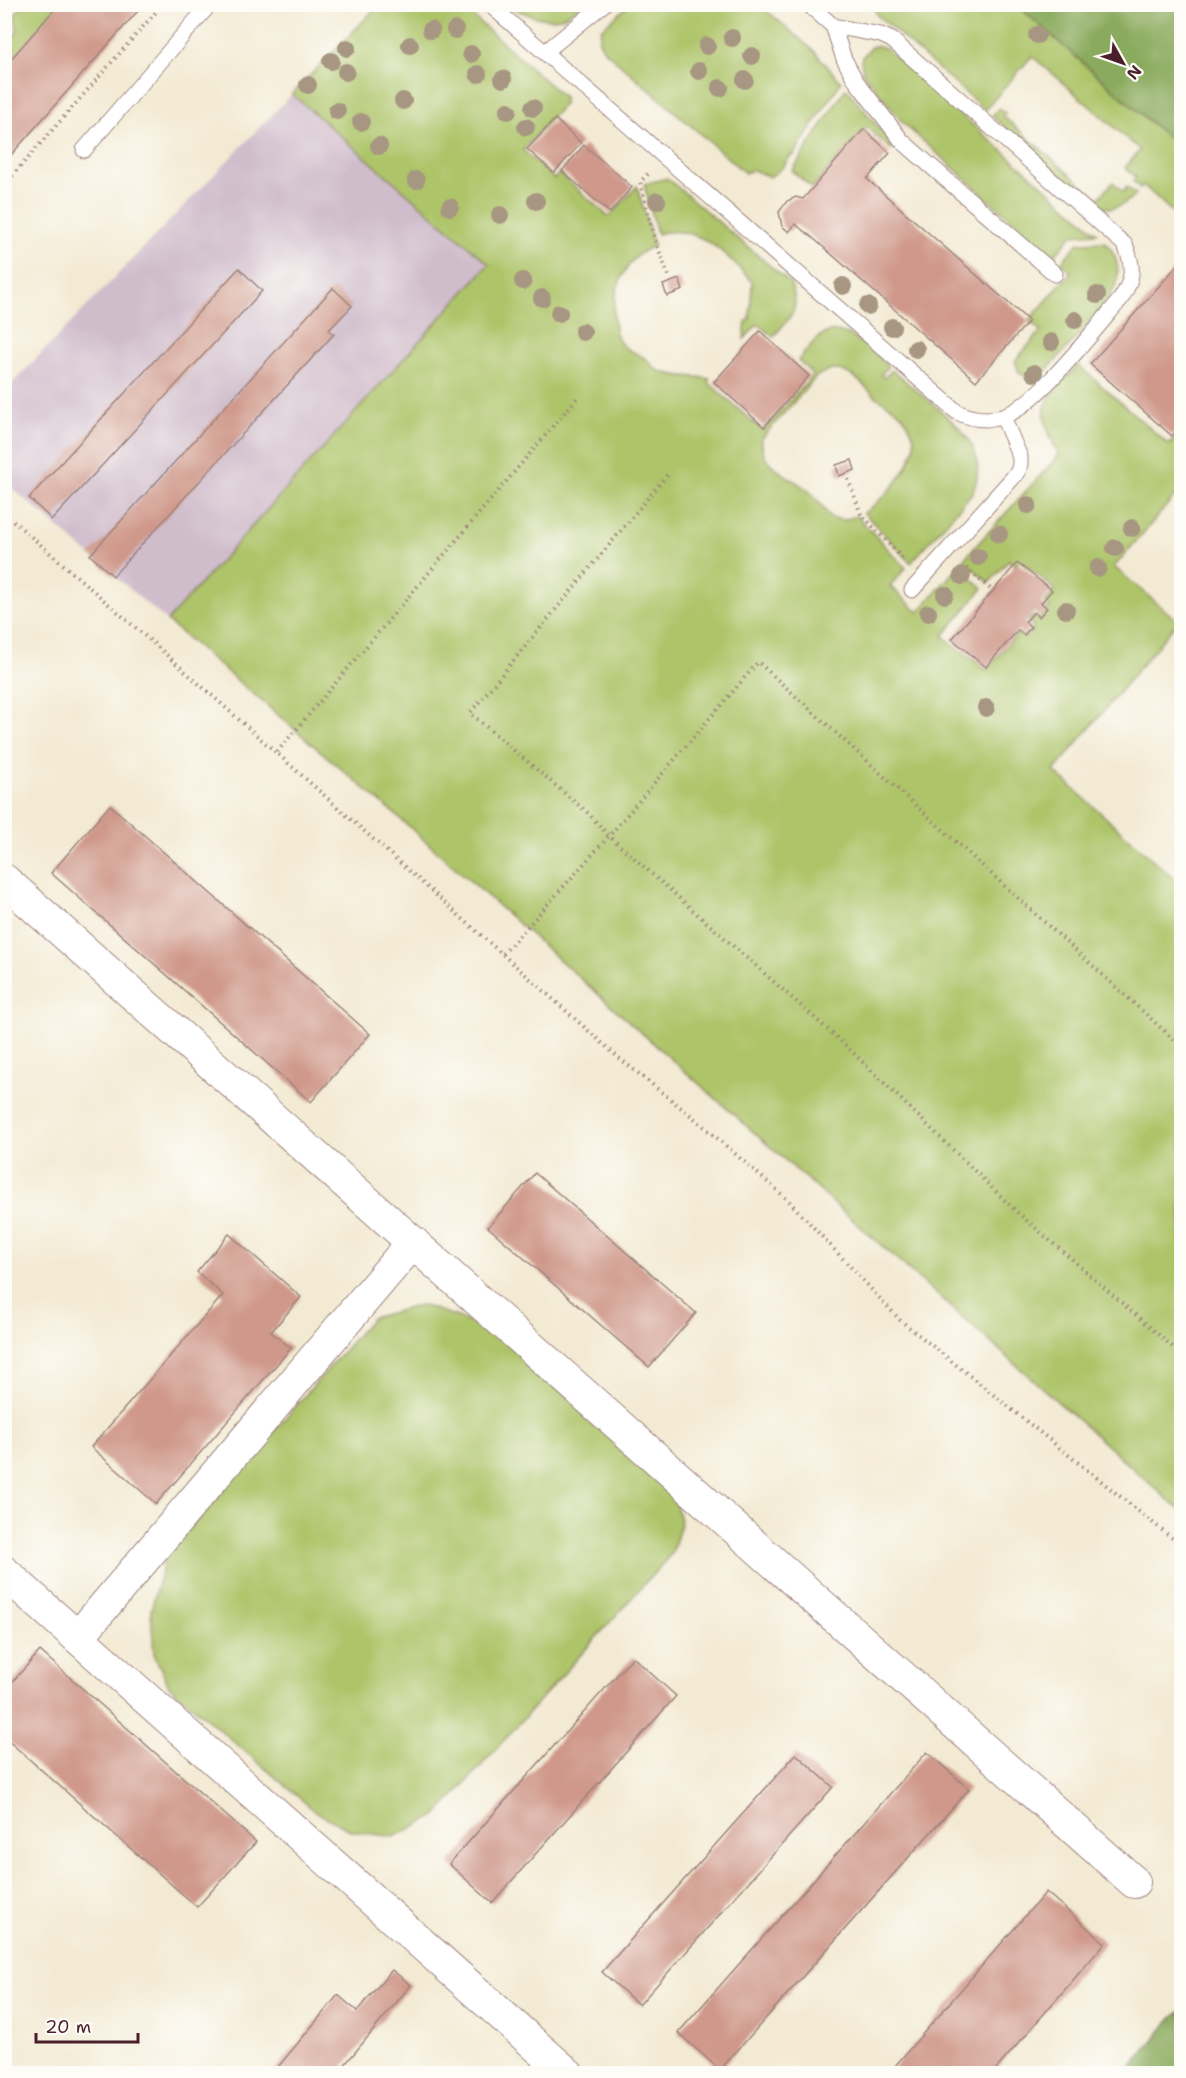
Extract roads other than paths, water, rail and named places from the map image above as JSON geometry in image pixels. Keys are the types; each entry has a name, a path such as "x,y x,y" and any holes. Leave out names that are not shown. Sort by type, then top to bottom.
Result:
{"street":[{"path":"4,880 1134,1882"},
{"path":"78,1637 413,1242"},
{"path":"4,1572 568,2073"}],"lane":[{"path":"84,150 210,4"},
{"path":"489,4 957,412 969,418 987,420 1003,417 1021,408 1033,398 1120,300 1129,285 1132,262 1125,245 892,40 881,35 833,26"},
{"path":"545,52 604,4"},
{"path":"808,4 833,26 844,59 856,81 902,141 1055,274"},
{"path":"917,584 1018,472 1020,457 1003,417"}]}
